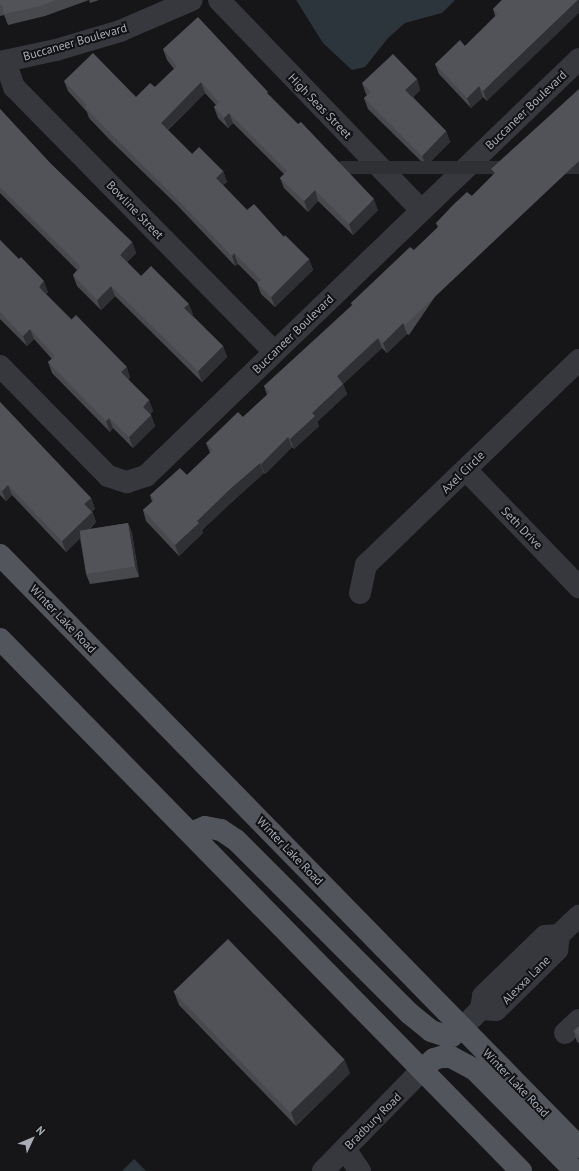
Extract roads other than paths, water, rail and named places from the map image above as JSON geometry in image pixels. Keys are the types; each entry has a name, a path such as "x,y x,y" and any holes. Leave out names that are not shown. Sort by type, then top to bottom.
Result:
{"main road":[{"name":"Winter Lake Road","path":"0,555 579,1147"},
{"path":"0,639 521,1171"},
{"path":"190,833 206,827 221,830 236,840 409,1013 431,1031 446,1036 452,1036 462,1027"},
{"path":"422,1070 434,1059 441,1057 451,1058 474,1069 575,1171"}],"street":[{"name":"Buccaneer Boulevard","path":"3,62 56,50 120,31 192,0"},
{"name":"High Seas Street","path":"219,0 421,210"},
{"name":"Buccaneer Boulevard","path":"0,366 108,476 127,482 146,476 579,59"},
{"name":"Bowline Street","path":"3,62 14,87 274,352"},
{"name":"Axel Circle","path":"360,593 366,566 579,360"},
{"name":"Seth Drive","path":"466,470 579,586"},
{"name":"Alexxa Lane","path":"462,1027 481,1009 496,1010 557,950 560,935 579,916"},
{"name":"Bradbury Road","path":"323,1171 422,1070"},
{"path":"345,1149 360,1171"}]}
